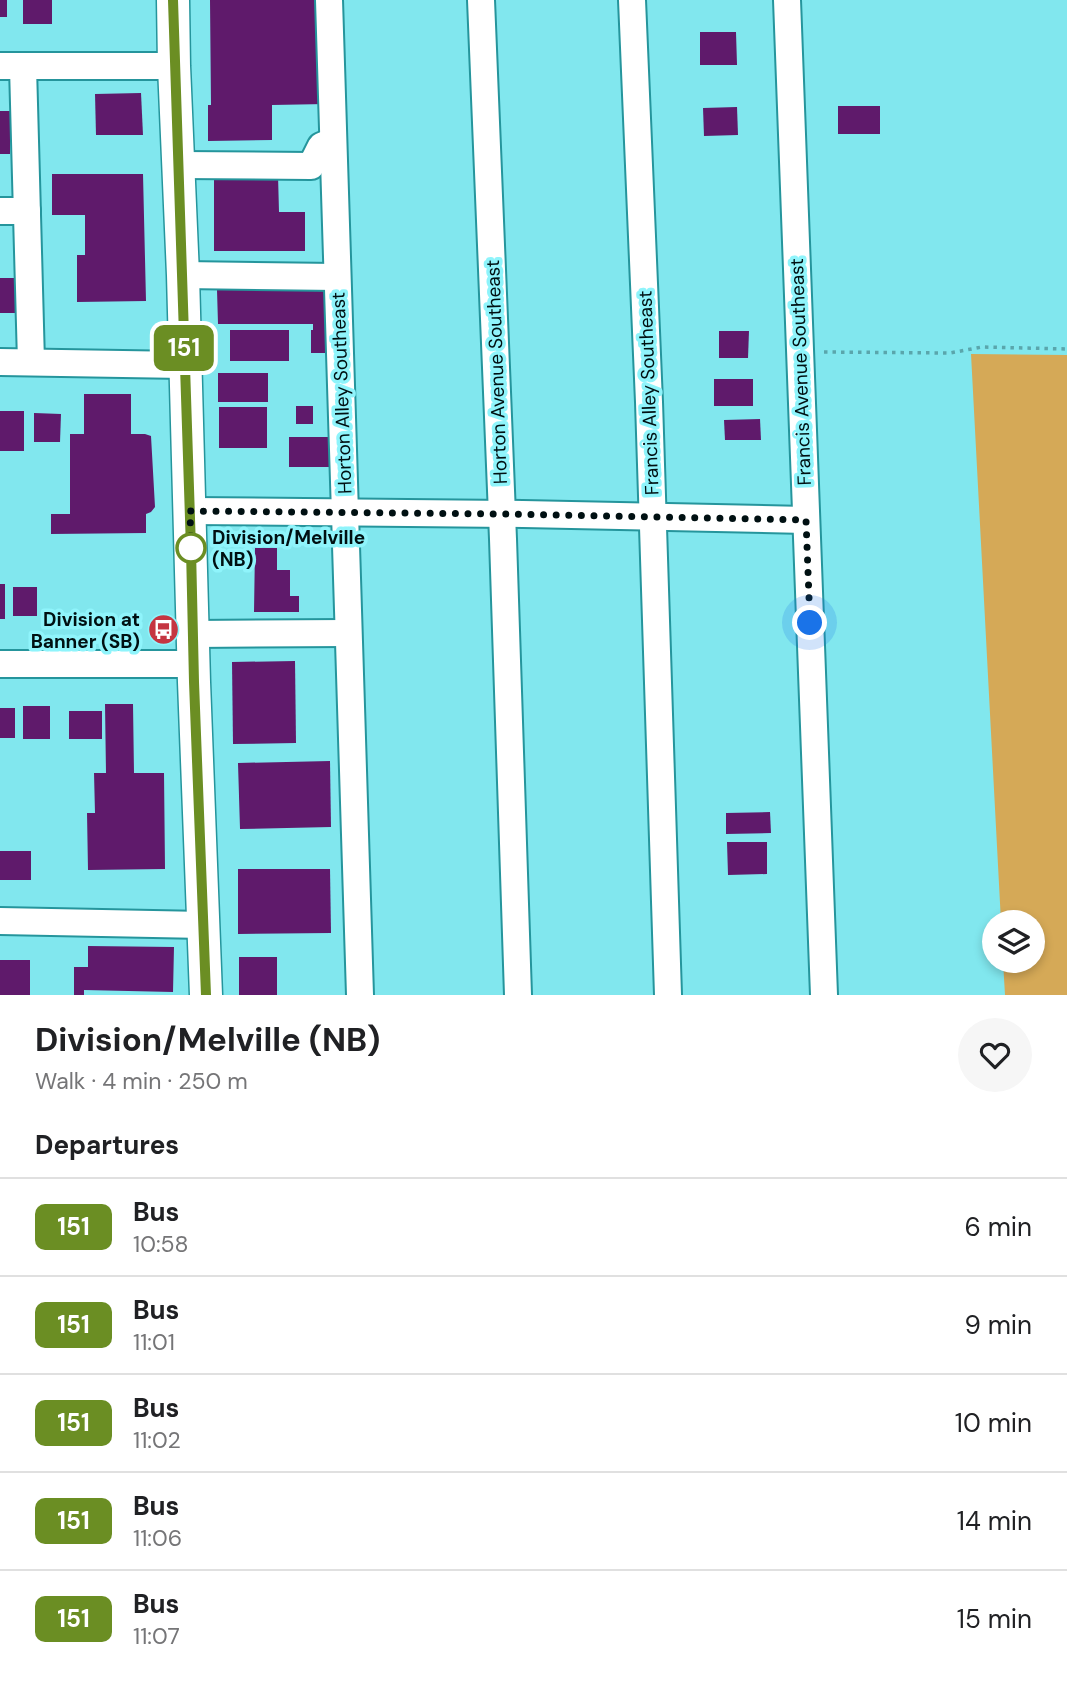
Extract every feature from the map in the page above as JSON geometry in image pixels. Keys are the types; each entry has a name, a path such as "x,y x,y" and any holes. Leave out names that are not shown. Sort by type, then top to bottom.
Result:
{"main road":[{"path":"173,0 206,995"}],"street":[{"name":"Horton Alley Southeast","path":"329,0 360,995"},
{"name":"Horton Avenue Southeast","path":"481,0 518,995"},
{"name":"Francis Alley Southeast","path":"632,0 668,995"},
{"name":"Francis Avenue Southeast","path":"787,0 824,995"},
{"path":"31,362 27,211 12,67 174,66"},
{"path":"179,165 311,166 321,146 333,141"},
{"path":"0,211 27,211"},
{"path":"183,275 337,277"},
{"path":"0,362 184,365"},
{"path":"190,511 806,520"},
{"path":"0,664 193,649 348,633"},
{"path":"0,921 204,925"}],"path":[{"path":"824,352 950,353 982,347 1067,349"}],"shaded area":[{"path":"971,354 1067,355 1067,995 1005,995 1004,973 1045,973 1045,910 1000,910"}],"building":[{"path":"0,0 7,0 7,17 0,17"},
{"path":"23,0 52,0 52,24 23,24"},
{"path":"210,0 322,0 326,104 272,105 272,140 208,141 208,105 211,105"},
{"path":"700,32 736,32 737,65 700,65"},
{"path":"141,93 143,135 96,135 95,94"},
{"path":"838,106 880,106 880,134 838,134"},
{"path":"737,107 738,135 704,136 703,108"},
{"path":"0,111 10,111 10,154 0,154"},
{"path":"52,174 143,174 146,301 77,302 77,255 85,255 85,215 52,215"},
{"path":"214,175 278,175 279,212 305,212 305,251 214,251"},
{"path":"0,278 21,278 21,313 0,313"},
{"path":"330,289 330,353 311,353 313,324 218,324 217,290"},
{"path":"230,330 289,330 289,361 230,361"},
{"path":"719,331 749,331 748,358 719,358"},
{"path":"218,373 268,373 268,402 218,402"},
{"path":"714,379 753,379 753,406 714,406"},
{"path":"84,394 131,394 131,434 151,436 155,507 146,514 146,533 51,534 51,514 70,514 70,434 84,434"},
{"path":"296,406 313,406 313,424 296,424"},
{"path":"219,407 267,407 267,448 219,448"},
{"path":"0,411 24,411 24,451 0,451"},
{"path":"34,413 61,414 60,442 34,442"},
{"path":"760,419 761,440 725,440 724,420"},
{"path":"289,437 332,437 332,467 289,467"},
{"path":"255,548 277,548 277,570 290,570 290,596 299,596 299,612 254,612"},
{"path":"0,584 5,584 5,619 0,619"},
{"path":"13,587 37,587 37,616 13,616"},
{"path":"295,661 296,743 233,744 232,662"},
{"path":"105,704 133,704 134,773 164,773 165,869 88,870 87,813 95,813 94,773 106,773"},
{"path":"23,706 50,706 50,739 23,739"},
{"path":"0,708 15,708 15,738 0,738"},
{"path":"69,711 102,711 102,739 69,739"},
{"path":"330,761 331,827 240,829 238,763"},
{"path":"770,812 771,833 726,834 726,813"},
{"path":"727,842 767,842 767,874 728,875"},
{"path":"0,851 31,851 31,880 0,880"},
{"path":"238,869 330,869 331,933 238,934"},
{"path":"88,946 174,947 173,992 84,990 84,995 74,995 74,967 88,967"},
{"path":"239,957 277,957 277,995 239,995"},
{"path":"0,960 30,960 30,995 0,995"}],"bus line":[{"name":"151","path":"173,0 206,995"}],"place":[{"name":"Division/Melville (NB)","path":"191,548"},
{"name":"Division at Banner (SB)","path":"163,630"}],"route":[{"path":"191,548 190,511 806,520 810,623"}]}
